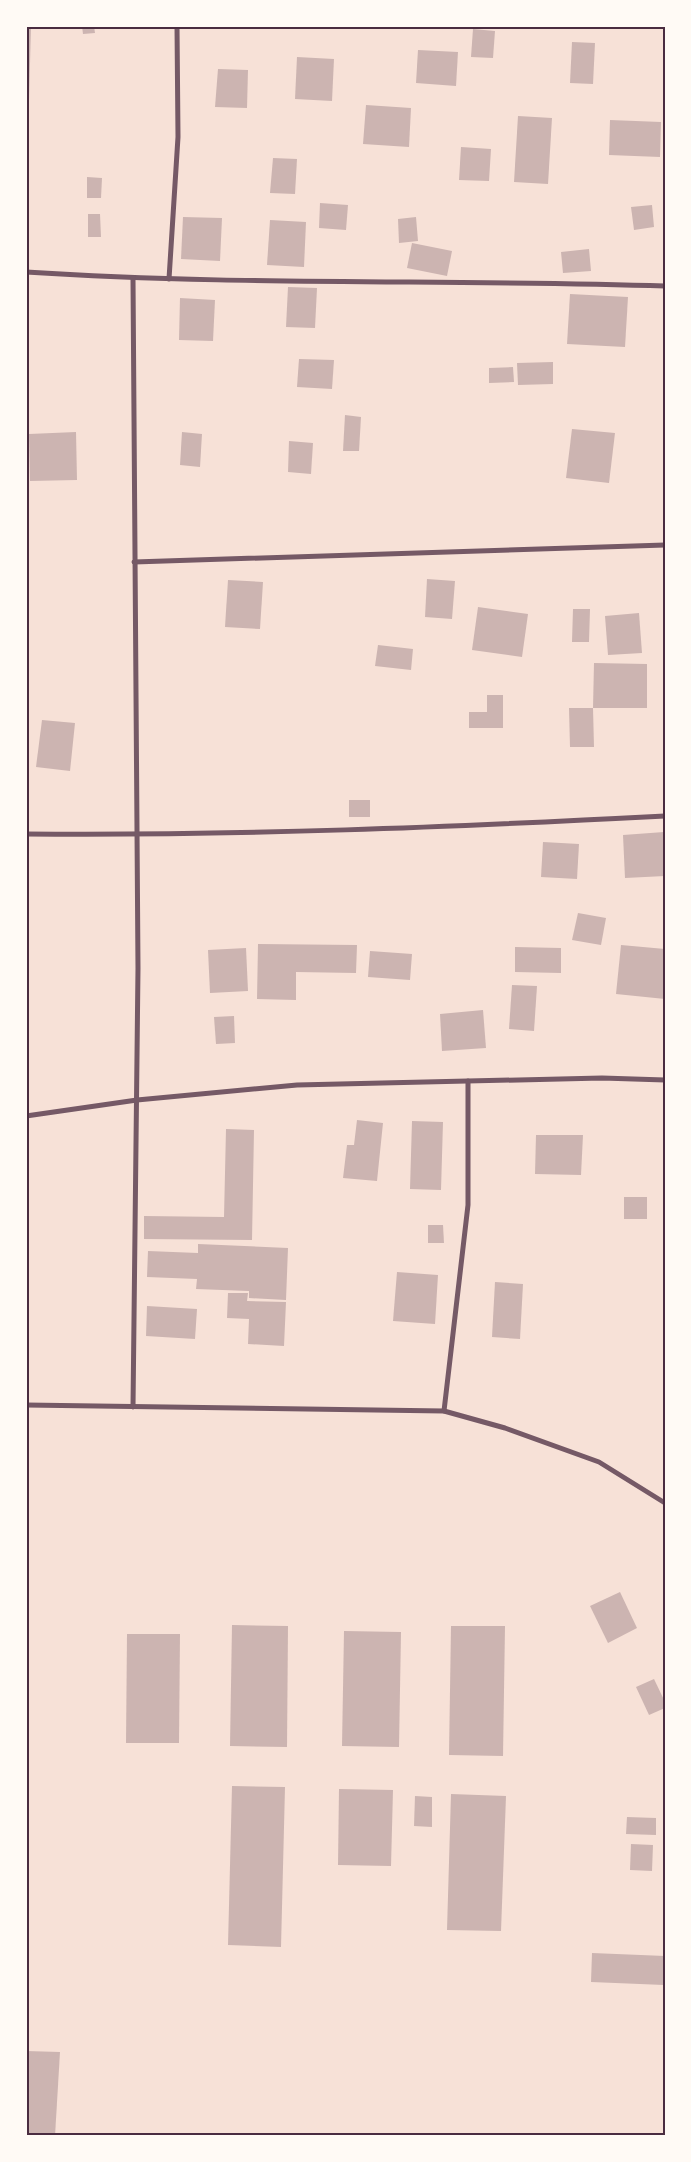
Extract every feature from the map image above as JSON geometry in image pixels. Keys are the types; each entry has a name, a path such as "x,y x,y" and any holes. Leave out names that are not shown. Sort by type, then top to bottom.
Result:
{"street":[{"path":"170,279 178,137 177,26"},
{"path":"26,272 170,279 665,286"},
{"path":"133,1407 138,1100 134,278"},
{"path":"134,562 665,545"},
{"path":"26,834 137,835 489,825 665,816"},
{"path":"26,1116 138,1100 297,1085 602,1078 665,1080"},
{"path":"444,1411 468,1205 468,1081"},
{"path":"26,1405 444,1411 505,1428 599,1462 665,1503"}],"building":[{"path":"26,26 31,26 28,138 26,138"},
{"path":"82,26 94,26 95,33 83,34"},
{"path":"473,29 495,31 493,58 471,57"},
{"path":"572,42 595,43 593,84 570,83"},
{"path":"418,50 458,52 456,86 416,83"},
{"path":"297,57 334,59 332,101 295,99"},
{"path":"218,69 248,70 247,108 215,107"},
{"path":"366,105 411,108 409,147 363,144"},
{"path":"518,116 552,118 548,184 514,182"},
{"path":"610,120 661,122 660,157 609,155"},
{"path":"461,147 491,149 489,181 459,180"},
{"path":"273,158 297,159 295,194 270,193"},
{"path":"87,177 102,178 101,198 87,198"},
{"path":"320,203 348,205 346,230 319,228"},
{"path":"652,205 654,227 634,230 631,207"},
{"path":"88,214 100,214 101,237 88,237"},
{"path":"183,217 222,218 220,261 181,259"},
{"path":"416,217 418,241 399,243 398,219"},
{"path":"270,220 306,222 304,267 267,265"},
{"path":"412,243 452,251 447,276 407,268"},
{"path":"589,249 591,271 563,273 561,252"},
{"path":"288,287 317,288 315,328 286,327"},
{"path":"570,294 628,297 625,347 567,344"},
{"path":"180,298 215,300 213,341 179,340"},
{"path":"299,359 334,360 332,389 297,387"},
{"path":"553,362 553,384 518,385 517,363"},
{"path":"513,367 514,382 489,383 489,368"},
{"path":"345,415 361,417 359,451 343,451"},
{"path":"572,429 615,433 609,483 566,478"},
{"path":"76,432 77,480 30,481 29,434"},
{"path":"182,432 202,434 200,467 180,465"},
{"path":"289,441 313,443 311,474 288,472"},
{"path":"427,579 455,581 452,619 425,617"},
{"path":"228,580 263,582 260,629 225,627"},
{"path":"478,607 528,614 522,657 472,650"},
{"path":"573,609 590,609 589,642 572,642"},
{"path":"639,613 642,653 608,655 605,616"},
{"path":"378,645 413,649 411,670 375,666"},
{"path":"594,663 647,664 647,708 593,708"},
{"path":"487,695 503,695 503,728 469,728 469,712 487,712"},
{"path":"569,708 593,708 594,747 570,747"},
{"path":"42,720 75,723 70,771 36,767"},
{"path":"349,800 370,800 370,817 349,817"},
{"path":"664,832 665,876 625,878 623,835"},
{"path":"543,842 579,844 577,879 541,877"},
{"path":"578,913 606,918 601,945 572,940"},
{"path":"258,944 357,945 356,973 296,972 296,1000 257,999"},
{"path":"621,945 665,949 665,999 616,994"},
{"path":"515,947 561,948 561,973 515,972"},
{"path":"246,948 248,991 210,993 208,950"},
{"path":"370,951 412,954 410,980 368,977"},
{"path":"512,985 537,986 534,1031 509,1029"},
{"path":"483,1010 486,1048 442,1051 440,1014"},
{"path":"234,1016 235,1043 216,1044 214,1017"},
{"path":"357,1120 383,1123 377,1181 343,1178 347,1145 354,1145"},
{"path":"412,1121 443,1122 441,1190 410,1189"},
{"path":"226,1129 254,1130 252,1240 144,1239 144,1216 224,1217"},
{"path":"536,1135 583,1135 581,1175 535,1174"},
{"path":"624,1197 647,1197 647,1219 624,1219"},
{"path":"428,1225 443,1225 444,1243 428,1243"},
{"path":"198,1244 288,1248 286,1300 249,1298 249,1291 196,1289 197,1279 147,1277 148,1251 198,1253"},
{"path":"397,1272 438,1275 435,1324 393,1321"},
{"path":"495,1282 523,1284 520,1339 492,1337"},
{"path":"228,1293 248,1293 247,1301 286,1302 284,1346 248,1344 249,1319 227,1318"},
{"path":"147,1306 197,1309 195,1339 146,1336"},
{"path":"620,1592 637,1628 608,1643 590,1606"},
{"path":"232,1625 288,1626 287,1747 230,1746"},
{"path":"451,1626 505,1626 503,1756 449,1755"},
{"path":"344,1631 401,1632 399,1747 342,1746"},
{"path":"127,1634 180,1634 179,1743 126,1743"},
{"path":"654,1679 665,1702 665,1708 649,1715 636,1687"},
{"path":"232,1786 285,1787 281,1947 228,1945"},
{"path":"339,1789 393,1790 391,1866 338,1865"},
{"path":"451,1794 506,1796 501,1931 447,1930"},
{"path":"415,1796 432,1797 432,1827 414,1826"},
{"path":"627,1817 656,1818 656,1835 626,1834"},
{"path":"631,1844 653,1845 652,1871 630,1870"},
{"path":"592,1953 665,1956 664,1985 591,1982"},
{"path":"26,2051 60,2052 55,2136 26,2136"}]}
